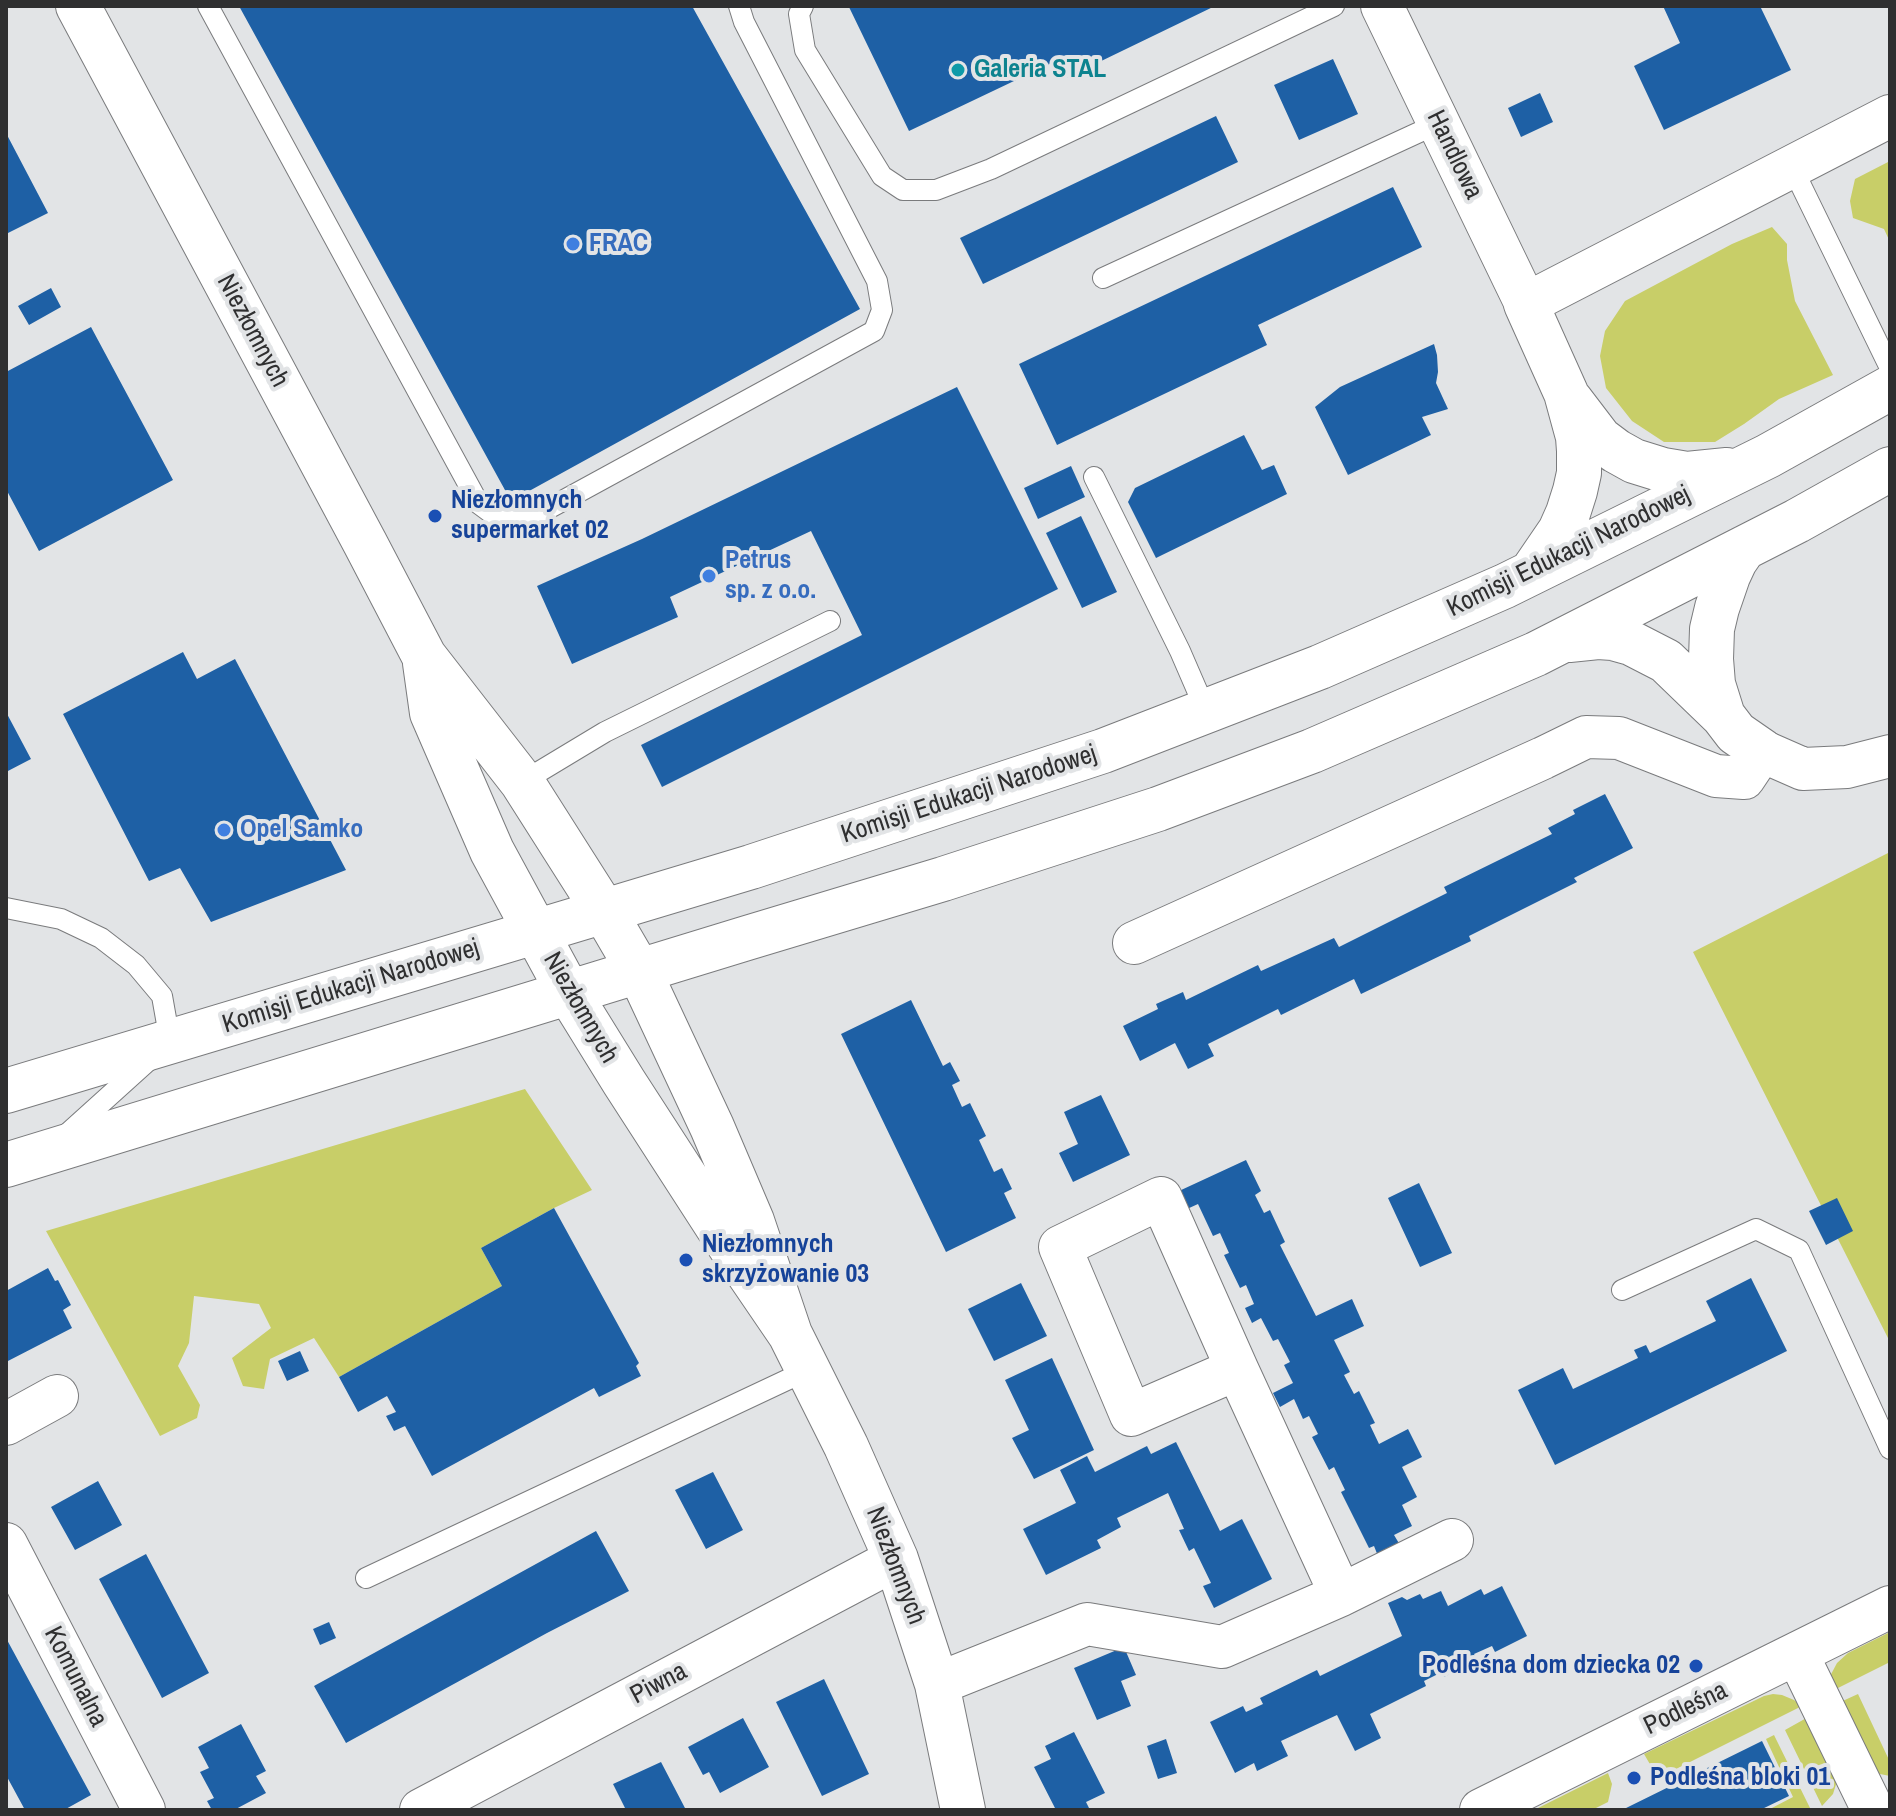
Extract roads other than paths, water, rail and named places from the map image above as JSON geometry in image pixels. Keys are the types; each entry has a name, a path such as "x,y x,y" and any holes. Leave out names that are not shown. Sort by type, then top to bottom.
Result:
{"main road":[{"name":"Niezłomnych","path":"78,6 424,656 522,782 639,971 752,1221 799,1352"},
{"path":"1526,304 1566,393 1578,437 1579,473 1560,531 1532,572"},
{"name":"Komisji Edukacji Narodowej","path":"6,1091 751,867 1103,751 1320,667 1505,586 1755,462 1890,388"},
{"path":"1566,393 1600,439 1634,461 1687,474 1755,462"},
{"path":"26,1159 943,879 1158,809 1312,751 1536,654 1797,521 1890,469"},
{"path":"1723,716 1713,684 1712,629 1728,576 1744,548"},
{"path":"1562,641 1598,637 1631,643 1646,650 1676,669 1736,733 1762,751"},
{"name":"Niezłomnych","path":"424,656 432,713 492,851 569,993 799,1352 846,1446 896,1559 937,1684 963,1810"}],"street":[{"name":"Handlowa","path":"1382,6 1526,304"},
{"path":"1526,304 1890,116"},
{"path":"1134,943 1586,737 1619,738 1716,776 1744,778 1762,751 1803,769 1847,767 1890,756"},
{"path":"1237,1369 1131,1415 1060,1247 1161,1198 1341,1595"},
{"path":"6,1424 57,1396"},
{"path":"937,1684 1087,1624 1222,1647 1341,1595 1452,1540"},
{"name":"Komunalna","path":"6,1544 144,1810"},
{"name":"Piwna","path":"421,1810 896,1559"},
{"name":"Podleśna","path":"1481,1810 1890,1607"},
{"path":"1797,1654 1870,1803"}],"lane":[{"path":"208,6 479,504 502,521 533,517 874,331 882,310 877,281 744,22 739,6"},
{"path":"803,6 799,14 805,50 882,176 903,190 936,190 991,169 1334,6"},
{"path":"1103,278 1439,123"},
{"path":"1792,167 1890,368"},
{"path":"1094,477 1180,651 1206,711"},
{"path":"522,782 605,732 830,621"},
{"path":"6,908 61,919 101,938 136,965 162,996 170,1041 26,1159"},
{"path":"1622,1290 1756,1229 1799,1250 1890,1449"},
{"path":"366,1578 799,1352"}],"place":[{"name":"Galeria STAL","path":"958,70"},
{"name":"FRAC","path":"573,244"},
{"name":"Niezłomnych supermarket 02","path":"435,516"},
{"name":"Petrus sp. z o.o.","path":"709,576"},
{"name":"Opel Samko","path":"224,830"},
{"name":"Niezłomnych skrzyżowanie 03","path":"686,1260"},
{"name":"Podleśna dom dziecka 02","path":"1696,1666"},
{"name":"Podleśna bloki 01","path":"1634,1778"}]}
